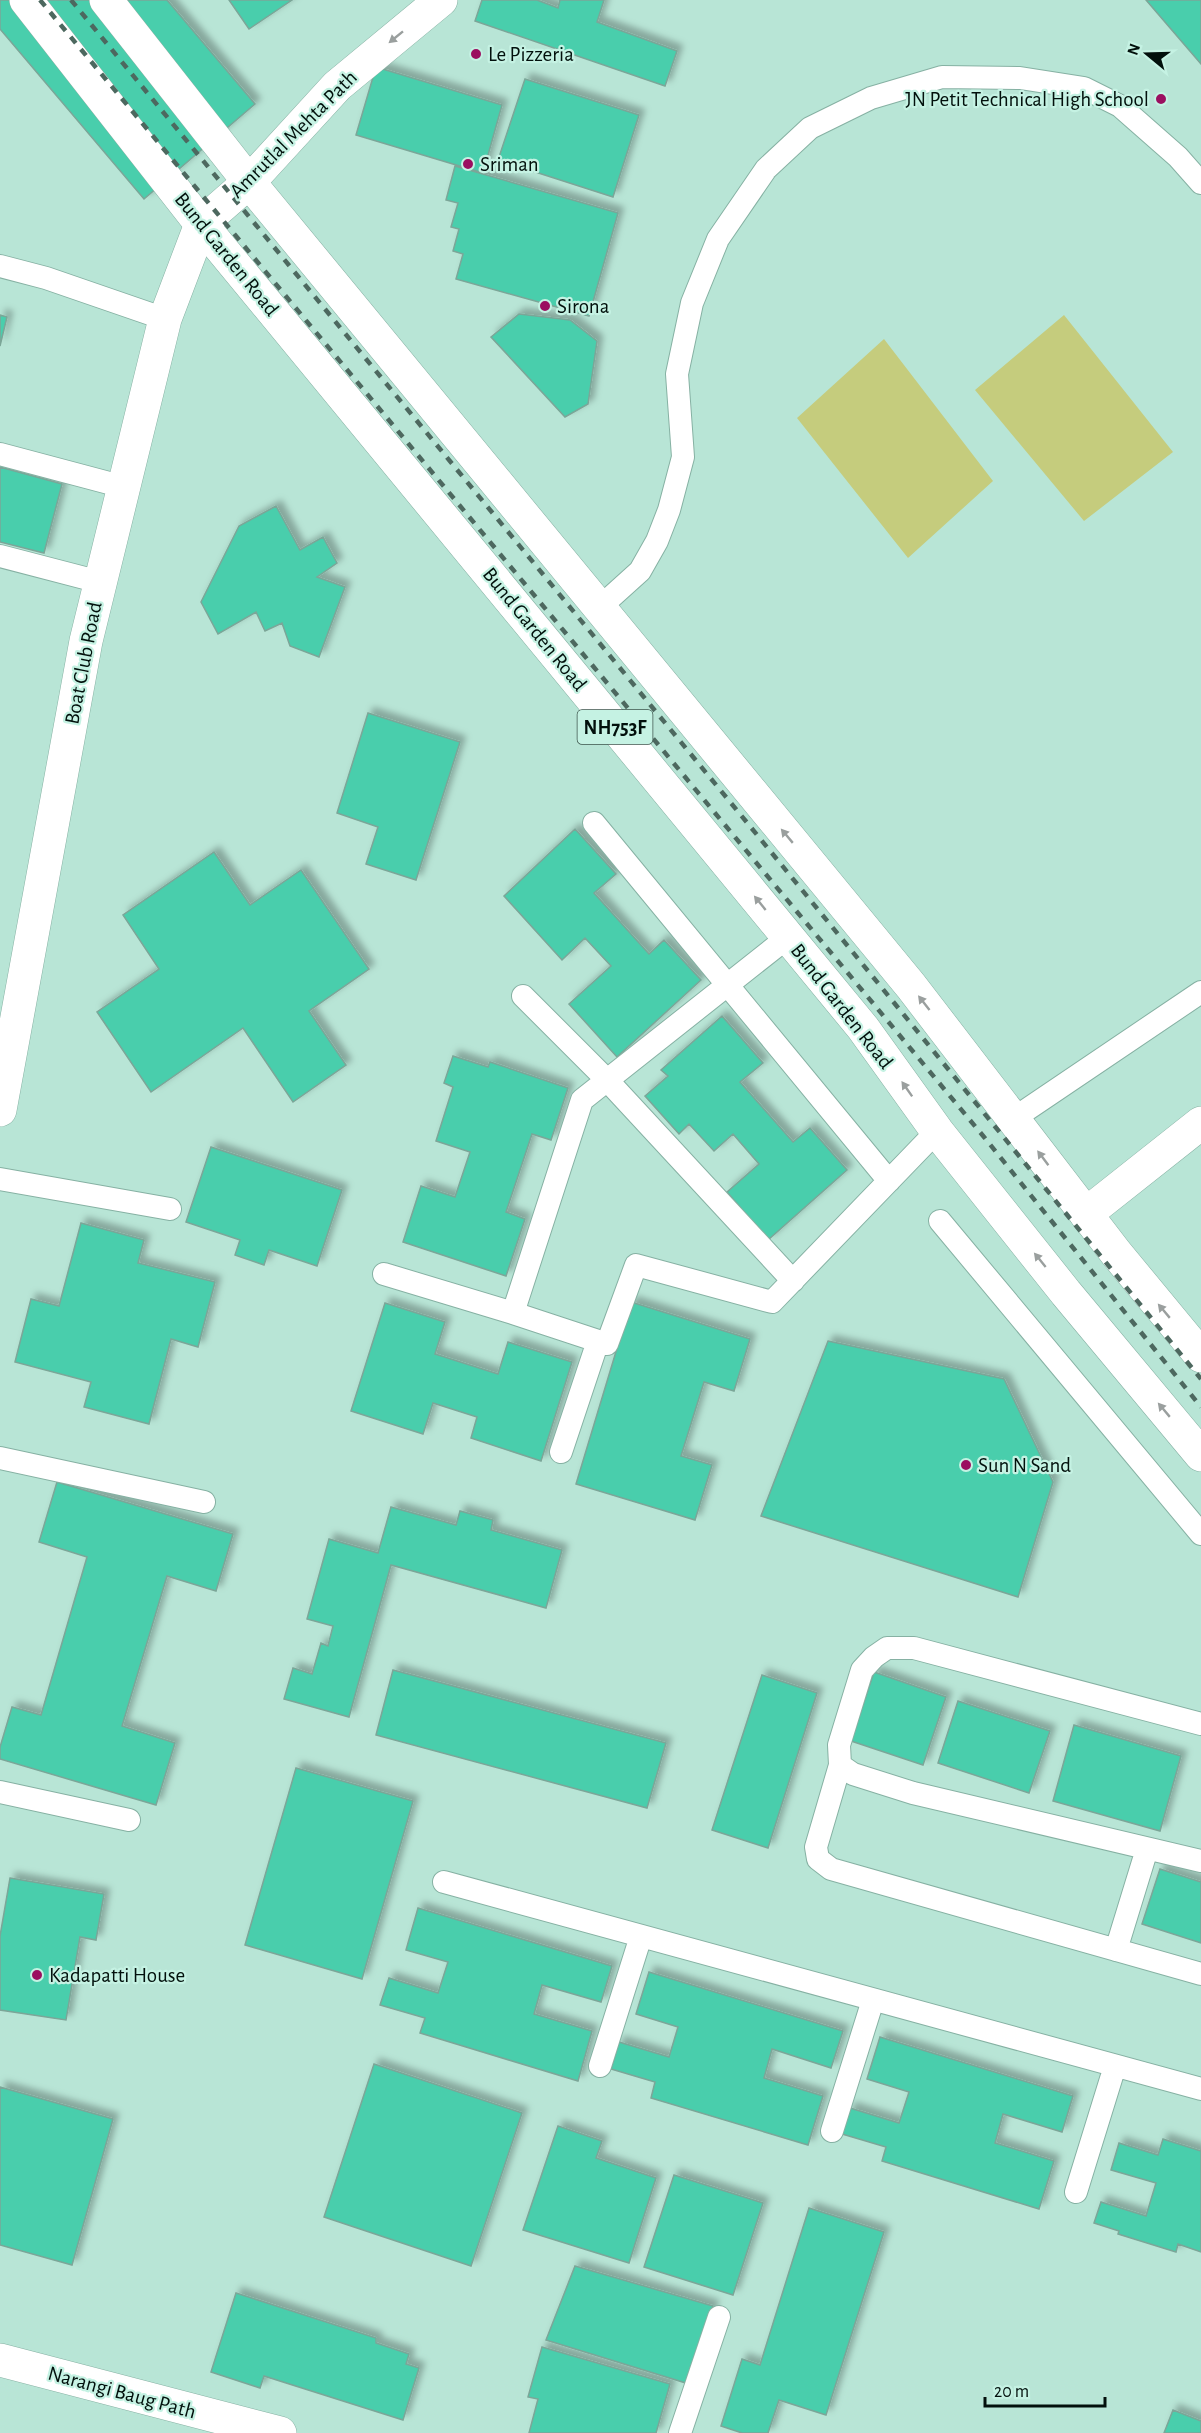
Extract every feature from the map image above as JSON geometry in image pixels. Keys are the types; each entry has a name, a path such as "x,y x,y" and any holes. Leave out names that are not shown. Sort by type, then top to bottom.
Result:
{"main road":[{"name":"Bund Garden Road","path":"26,0 201,224 863,1028 937,1131 1066,1293 1201,1455"},
{"name":"NH753F","path":"106,0 249,183 911,986 1086,1214 1201,1356"},
{"name":"Amrutlal Mehta Path","path":"201,224 249,183 336,86 441,0"},
{"name":"Boat Club Road","path":"0,1110 84,653 100,582 165,319 201,224"},
{"path":"1086,1214 1201,1123"},
{"name":"Narangi Baug Path","path":"0,2360 280,2433"}],"lane":[{"path":"598,608 640,571 657,541 669,510 683,457 677,374 692,303 718,239 766,169 810,128 872,98 942,77 1020,78 1084,88 1120,106 1179,157 1201,183"},
{"path":"0,266 46,278 165,319"},
{"path":"0,454 124,486"},
{"path":"0,556 100,582"},
{"path":"594,823 890,1181"},
{"path":"513,1313 582,1100 788,937"},
{"path":"1013,1119 1201,992"},
{"path":"523,996 607,1080 793,1281"},
{"path":"384,1274 607,1344 636,1265 772,1302 937,1131"},
{"path":"0,1179 170,1209"},
{"path":"940,1221 1201,1534"},
{"path":"561,1452 598,1341"},
{"path":"0,1458 204,1502"},
{"path":"1201,1724 914,1648 887,1648 874,1657 862,1670 839,1745 840,1765 816,1847 818,1860 831,1869 1201,1974"},
{"path":"840,1765 854,1774 913,1793 1201,1861"},
{"path":"0,1792 129,1820"},
{"path":"1116,1950 1147,1849"},
{"path":"444,1882 1201,2090"},
{"path":"600,2066 641,1936"},
{"path":"832,2131 873,2000"},
{"path":"1076,2192 1115,2066"},
{"path":"680,2433 719,2317"}],"green space":[{"path":"1064,315 1173,452 1084,521 975,390"},
{"path":"884,339 993,481 908,558 797,418"}],"building":[{"path":"0,0 167,0 255,104 144,199 0,29"},
{"path":"229,0 292,0 249,29"},
{"path":"482,0 537,0 558,8 560,0 604,0 597,22 677,51 665,86 475,21"},
{"path":"1146,0 1201,0 1201,64"},
{"path":"376,67 502,105 483,173 356,135"},
{"path":"525,79 639,115 613,197 498,160"},
{"path":"455,166 618,213 589,316 456,279 463,254 453,251 459,229 451,227 458,203 446,200"},
{"path":"519,314 570,320 597,341 588,404 565,417 491,337"},
{"path":"0,315 7,317 0,346"},
{"path":"0,467 62,484 44,553 0,542"},
{"path":"276,506 300,550 323,537 337,563 317,577 345,587 319,657 290,646 282,623 265,631 256,612 218,634 201,602 239,526"},
{"path":"368,713 460,742 416,880 366,864 378,827 337,813"},
{"path":"575,829 616,874 594,893 649,954 664,940 701,980 617,1057 569,1004 611,966 585,938 562,960 504,896"},
{"path":"214,852 250,905 301,870 369,969 309,1011 346,1065 293,1102 243,1028 151,1092 97,1012 159,969 123,915"},
{"path":"722,1016 763,1063 740,1082 793,1142 810,1128 847,1170 768,1240 727,1192 759,1164 733,1134 714,1151 689,1124 679,1134 645,1096 668,1076 661,1070"},
{"path":"453,1056 488,1067 490,1062 568,1088 551,1140 532,1134 506,1212 525,1219 506,1276 403,1242 421,1186 455,1197 470,1152 436,1141 453,1087 444,1083"},
{"path":"211,1147 342,1190 317,1266 269,1250 264,1265 235,1255 240,1240 186,1222"},
{"path":"81,1223 144,1240 138,1263 215,1282 198,1347 171,1339 149,1424 84,1407 91,1382 15,1362 31,1299 59,1306"},
{"path":"631,1302 750,1339 734,1391 704,1382 681,1456 712,1465 695,1520 576,1484"},
{"path":"385,1303 445,1322 435,1354 498,1374 508,1342 572,1362 541,1461 471,1438 477,1417 433,1403 423,1434 351,1411"},
{"path":"828,1341 1004,1379 1053,1482 1018,1597 761,1516"},
{"path":"57,1482 233,1534 216,1591 167,1576 122,1726 175,1743 156,1805 0,1759 0,1747 12,1707 41,1715 87,1557 39,1542"},
{"path":"391,1507 456,1525 460,1511 493,1520 491,1530 562,1550 546,1608 391,1565 349,1717 284,1699 293,1668 312,1674 321,1643 328,1646 333,1626 307,1619 329,1539 378,1553"},
{"path":"393,1670 666,1743 647,1808 376,1735"},
{"path":"874,1672 946,1697 923,1765 851,1741"},
{"path":"762,1675 817,1693 768,1848 712,1830"},
{"path":"958,1701 1050,1731 1029,1793 938,1763"},
{"path":"1074,1725 1181,1756 1160,1831 1053,1801"},
{"path":"296,1768 413,1801 362,1979 245,1945"},
{"path":"1160,1869 1201,1882 1201,1943 1142,1924"},
{"name":"Kadapatti House","path":"10,1878 104,1894 96,1940 80,1937 66,2020 0,2010 0,1936"},
{"path":"418,1908 612,1966 601,2002 542,1985 534,2014 592,2031 578,2081 420,2033 425,2018 380,2005 389,1978 438,1993 448,1962 406,1950"},
{"path":"649,1972 843,2031 831,2068 772,2049 764,2078 823,2096 808,2145 651,2098 655,2082 611,2069 619,2042 669,2057 678,2027 636,2014"},
{"path":"880,2037 1073,2096 1062,2132 1003,2114 995,2143 1054,2161 1039,2209 882,2161 886,2147 842,2134 850,2108 899,2123 909,2092 867,2079"},
{"path":"374,2064 522,2113 471,2266 324,2217"},
{"path":"0,2087 113,2119 72,2265 0,2245"},
{"path":"558,2126 602,2141 596,2158 656,2178 629,2263 523,2230"},
{"path":"1163,2139 1201,2151 1201,2252 1178,2244 1176,2252 1118,2234 1119,2231 1094,2223 1101,2202 1146,2216 1156,2183 1111,2170 1119,2143 1158,2155"},
{"path":"674,2175 763,2203 733,2295 644,2267"},
{"path":"809,2208 884,2232 826,2415 779,2400 768,2433 742,2433 721,2426 742,2359 760,2365"},
{"path":"575,2266 713,2306 689,2384 546,2340"},
{"path":"236,2293 376,2338 376,2343 409,2354 406,2364 419,2368 403,2420 264,2376 260,2388 211,2372"},
{"path":"542,2347 670,2384 656,2433 529,2433 538,2399 528,2397"},
{"path":"1173,2410 1201,2421 1201,2433 1164,2433"}],"railway":[{"path":"40,0 984,1137 1201,1407"},
{"path":"71,0 1201,1379"}],"place":[{"name":"Le Pizzeria","path":"476,54"},
{"name":"JN Petit Technical High School","path":"1161,99"},
{"name":"Sriman","path":"468,164"},
{"name":"Sirona","path":"545,306"},
{"name":"Sun N Sand","path":"966,1465"},
{"name":"Kadapatti House","path":"37,1975"}]}
